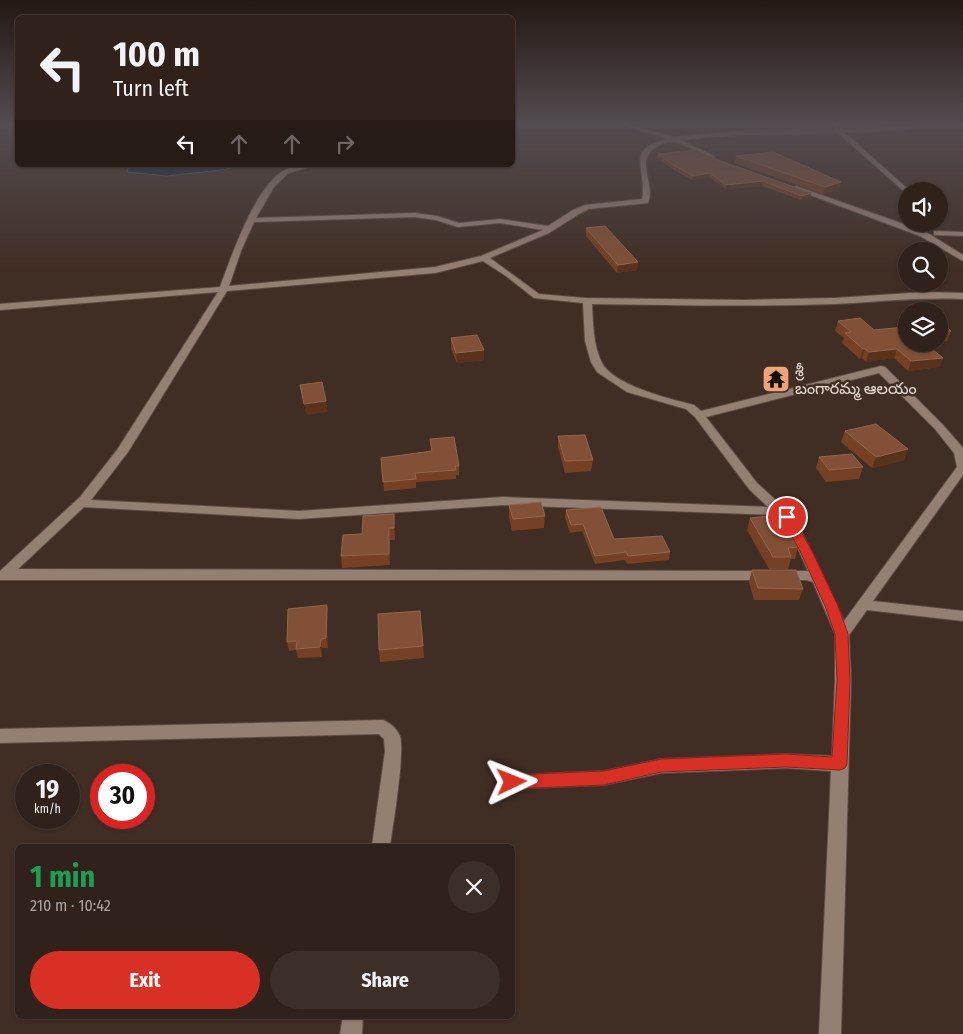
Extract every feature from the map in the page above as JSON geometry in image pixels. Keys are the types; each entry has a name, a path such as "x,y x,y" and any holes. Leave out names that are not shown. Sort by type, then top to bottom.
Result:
{"street":[{"path":"2,577 81,503 122,452 224,289 237,251 258,206 280,176 286,173"},
{"path":"0,307 435,270 484,258 550,229 576,212 588,208 645,200 647,189 644,173"},
{"path":"887,173 898,183"},
{"path":"788,185 923,234 963,259"},
{"path":"251,220 416,215 437,218 458,225 512,221 550,229"},
{"path":"923,234 963,234"},
{"path":"484,258 509,274 536,296 587,301 744,303 835,301 925,295 963,296"},
{"path":"587,301 590,341 596,362 601,370 631,390 690,407 699,415 718,443 753,486 787,517 796,529 842,634 844,680 830,1034"},
{"path":"699,415 882,369 939,427 960,452 962,469 842,634"},
{"path":"81,503 299,515 504,501 780,511"},
{"path":"2,577 806,575 817,578"},
{"path":"864,605 963,616"},
{"path":"0,736 383,727 392,737 393,752 381,844"},
{"path":"512,782 604,778 661,766 786,760 840,764"},
{"path":"350,1034 352,1019"}],"water":[{"path":"140,173 192,173 167,176"}],"building":[{"path":"688,173 709,173 693,176"},
{"path":"710,173 755,173 811,193 802,196 763,181 726,185"},
{"path":"786,173 821,173 841,182 825,187"},
{"path":"605,226 638,262 618,265 586,228"},
{"path":"860,318 874,330 898,328 898,350 869,352 845,333 851,332 838,321"},
{"path":"477,335 484,350 456,353 451,338"},
{"path":"900,352 936,352 943,358 911,361"},
{"path":"322,382 326,401 304,404 300,385"},
{"path":"876,424 908,449 876,457 845,431"},
{"path":"585,435 593,460 565,461 558,436"},
{"path":"454,437 459,466 455,466 456,470 415,473 416,479 383,482 381,458 432,451 430,439"},
{"path":"852,454 863,467 829,470 819,457"},
{"path":"541,502 545,516 513,519 509,505"},
{"path":"601,507 614,539 662,536 670,552 628,556 626,552 595,556 583,524 571,525 566,510"},
{"path":"394,514 394,528 389,528 389,554 341,556 343,535 362,534 363,516"},
{"path":"779,515 798,547 788,548 791,557 773,557 750,518"},
{"path":"752,570 796,570 803,589 758,588"},
{"path":"327,605 326,638 321,639 320,647 296,649 297,641 287,642 288,609"},
{"path":"420,611 423,646 379,650 378,614"}],"place":[{"name":"శ్రీ బంగారమ్మ ఆలయం","path":"776,379"}],"route":[{"path":"512,782 604,778 661,766 786,760 840,764 844,680 842,634 796,529 787,517"}]}
